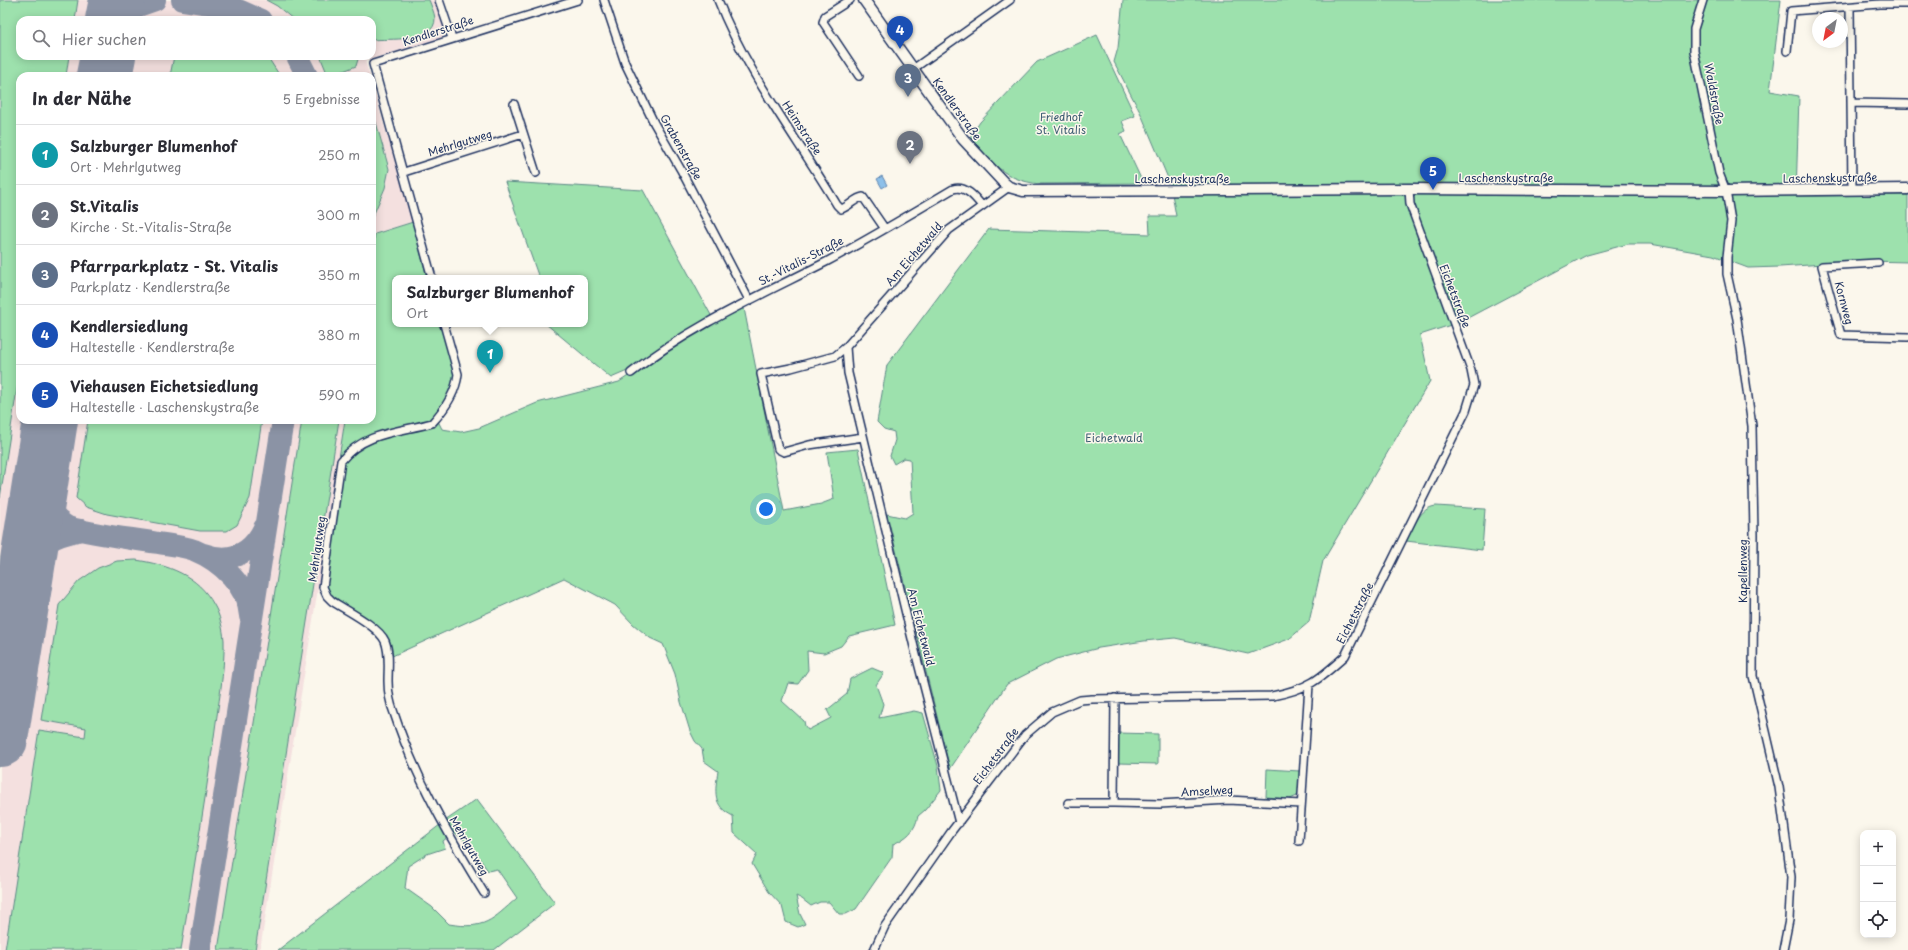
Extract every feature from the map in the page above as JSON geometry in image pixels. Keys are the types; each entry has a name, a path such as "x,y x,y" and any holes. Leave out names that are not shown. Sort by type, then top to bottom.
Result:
{"street":[{"path":"439,0 452,38"},
{"name":"Kendlerstraße","path":"404,172 374,64 452,38 578,0"},
{"name":"Grabenstraße","path":"604,0 627,68 654,123 681,170 749,300"},
{"name":"Heimstraße","path":"718,0 729,28 762,86 837,205 841,209 859,197 863,197 885,229"},
{"path":"850,0 825,16 823,22 860,76"},
{"name":"Kendlerstraße","path":"864,0 970,147 1000,180 1009,187"},
{"path":"914,69 1010,0"},
{"name":"Waldstraße","path":"1703,0 1694,29 1694,51 1719,173 1726,191"},
{"path":"1787,51 1791,11 1850,8 1880,4 1908,4"},
{"path":"1850,8 1852,189"},
{"path":"1852,103 1908,104"},
{"path":"514,104 536,174"},
{"name":"Mehrlgutweg","path":"404,172 523,134"},
{"path":"404,172 431,275"},
{"name":"Laschenskystraße","path":"1009,187 1023,191 1409,189 1726,191 1908,189"},
{"name":"Am Eichetwald","path":"863,437 810,445 784,452 778,449 761,374 792,368 835,356 840,353 950,230 1009,187"},
{"name":"St.-Vitalis-Straße","path":"631,373 659,351 749,300 828,261 954,189 961,188 967,191 982,206"},
{"name":"Eichetstraße","path":"874,950 881,933 892,915 959,823 1025,735 1052,712 1080,700 1115,698 1272,696 1294,692 1309,685 1326,674 1345,656 1466,411 1474,385 1472,370 1410,204 1409,189"},
{"name":"Kapellenweg","path":"1726,191 1731,221 1727,257 1727,274 1737,319 1752,426 1754,535 1753,676 1779,787 1791,877 1789,920 1783,950"},
{"name":"Kornweg","path":"1878,263 1822,266 1841,335 1908,337"},
{"name":"Mehrlgutweg","path":"445,327 458,374 457,382 450,399 432,423 378,435 351,450 341,461 322,587 332,601 376,630 385,642 388,656 389,693 403,739 416,772 457,848 484,893"},
{"name":"Am Eichetwald","path":"846,347 848,373 863,437 959,823"},
{"path":"1299,842 1309,685"},
{"path":"1114,803 1115,698"},
{"name":"Amselweg","path":"1068,802 1160,804 1228,800 1301,804"}],"shaded area":[{"path":"0,0 438,0 445,20 443,37 376,58 376,16 16,16 16,60 368,60 365,61 369,72 16,72 16,424 344,424 260,950 0,950"},
{"path":"376,97 413,222 376,234"}],"green space":[{"path":"0,0 78,0 76,16 16,16 16,60 68,60 67,72 16,72 16,396 0,498"},
{"path":"266,0 429,0 435,18 433,26 428,32 419,36 399,39 376,40 376,16 289,16 277,6"},
{"name":"Eichetwald","path":"1123,0 1781,0 1770,91 1799,96 1796,196 1908,195 1908,262 1867,261 1748,268 1713,255 1650,244 1628,244 1587,255 1460,322 1420,335 1430,381 1323,561 1309,622 1289,639 1248,654 1175,638 1099,648 1056,659 1007,684 950,769 887,514 905,518 913,513 910,459 904,458 894,464 890,456 895,440 894,432 884,429 877,422 887,365 989,229 1150,234 1149,216 1176,216 1170,183 1141,114 1114,62 1118,48"},
{"name":"Friedhof St. Vitalis","path":"1097,35 1135,116 1122,121 1126,131 1120,134 1143,183 1040,184 1017,179 1000,169 970,137 980,122 1037,62"},
{"path":"173,60 270,60 277,72 171,72"},
{"path":"322,60 358,60 356,66 341,72 327,72"},
{"path":"376,122 389,169 385,188 376,209"},
{"path":"505,182 643,190 712,317 632,369 611,378 550,327 588,327 588,275 538,275"},
{"path":"413,222 426,275 392,275 392,327 440,327 441,329 450,353 454,377 446,399 435,415 442,429 461,432 479,428 537,403 619,382 693,334 744,308 784,511 821,504 834,499 827,452 858,449 895,625 849,636 841,646 824,653 807,651 808,670 798,684 788,683 782,701 804,721 808,730 831,718 827,710 847,694 850,679 872,668 884,673 876,685 883,704 879,718 914,711 923,713 938,766 941,790 925,810 918,816 915,826 910,833 893,844 892,857 856,909 846,914 839,914 829,902 820,902 811,906 796,896 800,914 805,924 798,927 786,922 782,906 769,892 752,864 757,854 734,833 733,816 721,808 718,803 716,797 716,785 718,771 704,761 702,749 695,741 690,731 681,702 675,674 663,644 650,638 633,624 615,605 564,578 390,657 387,639 328,595 324,587 344,424 376,424 376,234"},
{"path":"87,424 261,424 250,498 237,525 227,531 200,531 107,514 86,507 76,498"},
{"path":"301,424 338,424 255,950 218,950"},
{"path":"1436,506 1485,509 1482,550 1406,541 1421,514 1425,510"},
{"path":"136,560 159,565 181,573 200,586 218,613 224,636 221,688 181,950 5,950 39,730 85,737 86,728 41,720 59,605 79,581 98,568 117,561"},
{"path":"1118,733 1158,734 1158,764 1118,763"},
{"path":"1267,769 1300,771 1299,791 1297,796 1290,799 1266,797"},
{"path":"477,799 555,903 494,950 278,950 445,821","holes":["454,832 471,846 488,871 497,869 517,898 487,922 471,926 449,924 432,907 405,888 408,866 427,854 445,848 443,841"]}],"water":[{"path":"882,176 887,185 882,188 877,179"}],"taxiway":[{"path":"125,16 135,7 155,0"},
{"path":"182,0 234,8 252,16"},
{"path":"299,60 305,72"},
{"path":"200,950 282,424"},
{"path":"39,490 50,511 58,520 68,527 181,547 194,550 204,555 223,568 239,585 248,605 250,616"},
{"path":"204,554 223,558 240,554 253,544 264,528"},
{"path":"26,572 35,554 47,542 62,535 82,530"}],"runway":[{"path":"114,16 117,0"},
{"path":"105,72 107,60"},
{"path":"0,739 49,424"}],"place":[{"name":"Kendlersiedlung","path":"900,49"},
{"name":"Pfarrparkplatz - St. Vitalis","path":"908,97"},
{"name":"St.Vitalis","path":"910,164"},
{"name":"Viehausen Eichetsiedlung","path":"1433,190"},
{"name":"Salzburger Blumenhof","path":"490,373"}]}
